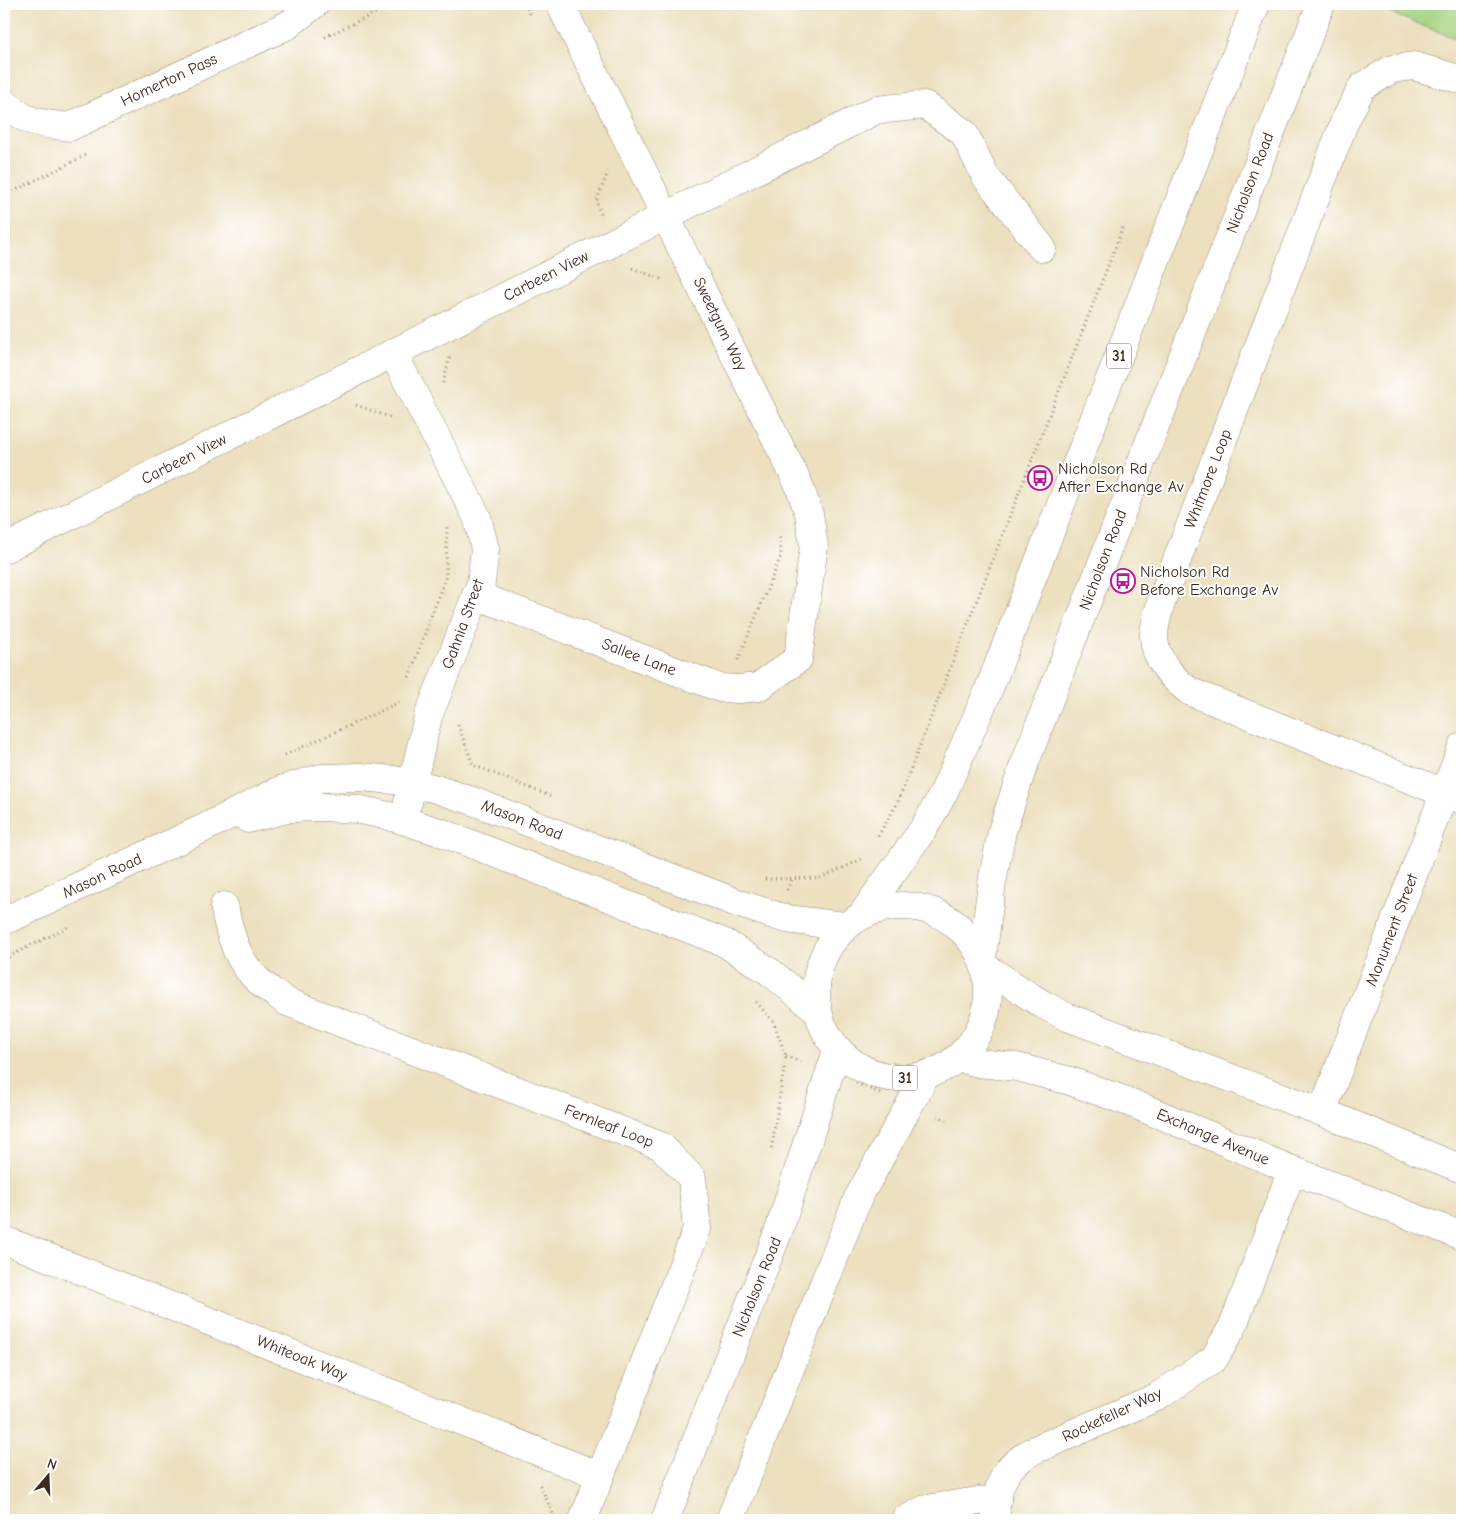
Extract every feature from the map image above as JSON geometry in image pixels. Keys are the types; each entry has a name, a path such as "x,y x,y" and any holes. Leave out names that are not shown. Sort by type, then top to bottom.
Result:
{"street":[{"name":"Homerton Pass","path":"8,115 69,127 288,24 314,4"},
{"name":"Sweetgum Way","path":"560,4 799,485 809,514 814,546 798,660"},
{"name":"Nicholson Road","path":"664,1520 779,1230 833,1061 816,1010 814,987 819,964 829,944 854,919 924,828 943,794 987,694 1256,4"},
{"name":"Nicholson Road","path":"833,1061 855,1065 878,1075 902,1078 926,1075 943,1068 958,1058 972,1043 982,1026 988,1007 988,987 984,963 992,883 1002,830 1021,773 1106,550 1321,4"},
{"name":"Whitmore Loop","path":"1453,796 1191,692 1170,675 1154,644 1154,634 1162,599 1344,123 1362,88 1392,69 1414,66 1462,80"},
{"name":"Carbeen View","path":"4,549 876,110 925,105 964,133 986,177 1042,248"},
{"name":"Gahnia Street","path":"393,353 477,517 485,549 481,583 430,713 404,821"},
{"name":"Sallee Lane","path":"476,595 720,688 739,689 758,686 798,660"},
{"name":"Monument Street","path":"1322,1112 1453,796 1462,747"},
{"name":"Mason Road","path":"4,921 200,830 281,790 320,778 360,777 394,780 433,788 470,800 749,908 786,919 854,919"},
{"name":"Mason Road","path":"200,830 291,808 356,809 404,821 443,833 725,943 770,972 816,1010"},
{"name":"Nicholson Road","path":"854,919 898,905 924,908 948,919 968,936 984,963"},
{"name":"Fernleaf Loop","path":"224,906 230,934 241,961 260,982 287,1002 661,1146 692,1178 697,1229 583,1520"},
{"path":"984,963 1042,1004 1067,1017 1322,1112 1462,1169"},
{"name":"Exchange Avenue","path":"958,1058 978,1063 1017,1067 1070,1081 1129,1102 1292,1170 1462,1236"},
{"name":"31","path":"730,1520 858,1198 926,1075"},
{"name":"Rockefeller Way","path":"997,1510 1002,1484 1008,1470 1032,1451 1157,1396 1214,1359 1233,1326 1292,1170"},
{"name":"Whiteoak Way","path":"4,1240 600,1476"},
{"path":"905,1520 926,1509 978,1501 997,1510"}],"path":[{"path":"525,4 534,22"},
{"path":"604,164 609,173 596,202 624,265 665,280"},
{"path":"875,842 897,804 1124,225"},
{"path":"348,402 394,419 440,392 453,348"},
{"path":"406,684 446,576 447,521"},
{"path":"727,688 781,556 780,527"},
{"path":"400,702 403,693"},
{"path":"283,756 400,702 457,723 472,766 556,798"},
{"path":"760,879 821,878 867,857"},
{"path":"4,959 74,924"},
{"path":"754,999 772,1021 786,1056 770,1156"},
{"path":"786,1056 833,1061 910,1105 949,1121"}],"green space":[{"path":"1367,4 1462,4 1462,41"}],"place":[{"name":"Nicholson Rd After Exchange Av","path":"1040,478"},
{"name":"Nicholson Rd Before Exchange Av","path":"1123,581"}]}
